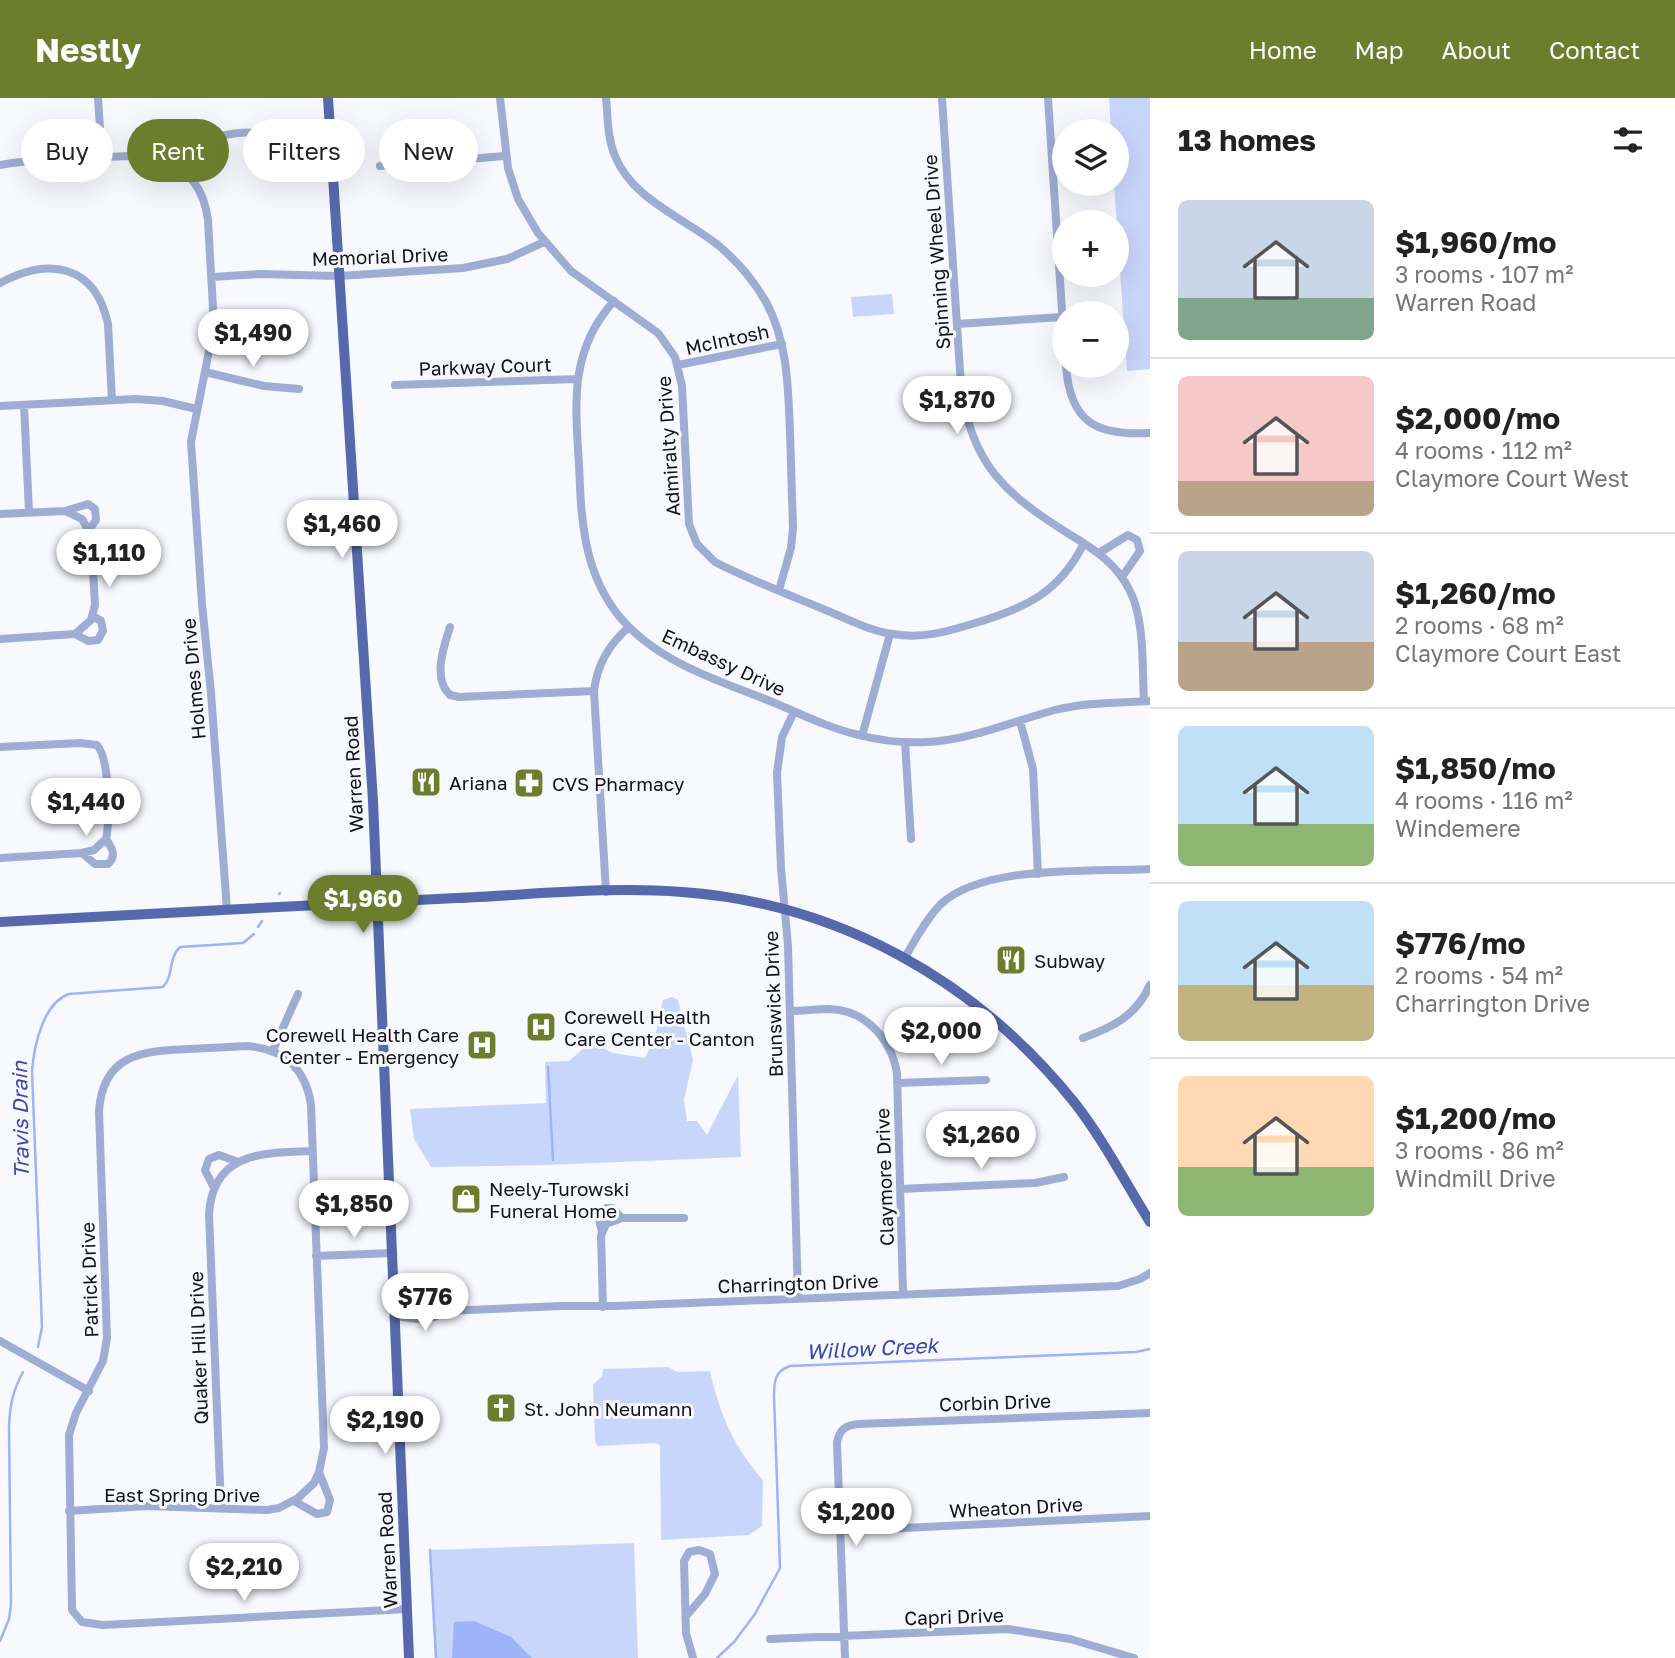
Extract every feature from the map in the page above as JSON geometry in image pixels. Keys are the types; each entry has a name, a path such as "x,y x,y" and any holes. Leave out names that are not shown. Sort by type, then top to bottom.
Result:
{"main road":[{"name":"Warren Road","path":"328,98 378,902 409,1658"},
{"path":"0,922 378,902 658,891 701,893 784,909 849,930 905,957 982,1009 1056,1081 1095,1132 1150,1222"}],"street":[{"path":"99,98 100,119"},
{"name":"Admiralty Drive","path":"500,98 505,156 519,199 544,242 571,271 658,333 670,348 678,365 682,386 688,514 692,535 701,549 715,562 871,629 914,636 941,633 1021,608 1058,581 1074,562 1084,543"},
{"path":"606,98 610,141 624,173 641,192 716,244 738,264 766,302 782,344 788,380 793,528 791,548 779,590"},
{"name":"Spinning Wheel Drive","path":"942,98 963,405 971,432 982,457 1000,482 1020,501 1099,553 1122,577 1133,597 1139,621 1147,701"},
{"path":"1048,98 1061,301"},
{"path":"478,158 505,156"},
{"path":"0,164 21,163"},
{"name":"Holmes Drive","path":"193,182 205,204 212,277 214,327 191,442 198,558 228,910"},
{"name":"Memorial Drive","path":"212,277 259,274 340,276 478,267 507,259 544,242"},
{"path":"0,283 25,271 48,268 75,275 94,291 108,324 113,400"},
{"name":"Embassy Drive","path":"614,301 598,320 588,338 577,379 581,511 585,541 600,586 612,607 629,627 654,649 794,712 862,736 905,742 952,739 1070,706 1147,701"},
{"path":"957,324 1052,318"},
{"name":"McIntosh","path":"678,365 782,344"},
{"path":"205,372 264,386 299,389"},
{"path":"1068,378 1071,397 1079,412 1093,425 1115,433 1150,433"},
{"name":"Parkway Court","path":"395,385 577,379"},
{"path":"0,406 152,400 196,409"},
{"path":"24,405 29,512"},
{"path":"0,514 65,511 88,504 94,509 96,520 89,530"},
{"path":"0,639 75,634 84,628 93,616 95,605 89,530 78,516 65,511"},
{"path":"1099,553 1128,535 1137,540 1140,551 1122,577"},
{"path":"75,634 88,642 98,640 103,631 101,621 93,616"},
{"path":"450,627 441,656 442,684 446,692 453,696 594,691"},
{"path":"606,892 594,691 605,655 629,627"},
{"path":"862,736 890,634"},
{"name":"Brunswick Drive","path":"794,712 782,737 777,766 784,909 788,933 798,1299"},
{"path":"1020,720 1033,769 1038,874"},
{"path":"905,742 911,839"},
{"path":"0,747 80,743 97,745 101,750 108,823 106,839 114,854 113,860 108,864 94,864 82,853"},
{"path":"0,858 82,853 94,850 106,839"},
{"path":"905,957 931,915 956,893 991,879 1150,869"},
{"path":"1083,1038 1112,1027 1128,1016 1145,997 1150,985"},
{"path":"294,1501 317,1514 327,1512 330,1500 319,1472 324,1448 310,1105 307,1085 293,1064 273,1051 298,994"},
{"name":"Claymore Drive","path":"790,1011 839,1010 867,1021 889,1047 895,1064 897,1083 903,1294"},
{"name":"Patrick Drive","path":"273,1051 248,1046 153,1050 130,1057 113,1071 105,1082 99,1111 107,1338 103,1362 76,1413 69,1435 72,1609 82,1622 103,1625 407,1609"},
{"path":"897,1083 986,1080"},
{"name":"Quaker Hill Drive","path":"221,1508 209,1214 214,1188 205,1170 209,1159 219,1155 238,1162 259,1154 312,1151"},
{"path":"214,1188 223,1174 238,1162"},
{"path":"900,1189 1035,1183 1064,1177"},
{"path":"603,1307 598,1215 602,1210 612,1208 622,1218"},
{"path":"601,1232 610,1221 622,1218 684,1218"},
{"path":"316,1256 392,1253"},
{"name":"Charrington Drive","path":"395,1315 415,1310 437,1309 603,1307 1118,1286 1150,1273"},
{"path":"0,1341 89,1391"},
{"name":"Corbin Drive","path":"841,1531 837,1443 842,1430 850,1425 1150,1413"},
{"name":"East Spring Drive","path":"69,1511 147,1506 267,1510 294,1501 308,1490 319,1472"},
{"name":"Wheaton Drive","path":"841,1531 1150,1516"},
{"path":"841,1531 845,1658"},
{"path":"687,1615 705,1594 715,1574 710,1554 699,1550 689,1552 684,1561 687,1640 693,1658"},
{"name":"Capri Drive","path":"770,1639 987,1629 1023,1630 1070,1639 1134,1658"}],"shaded area":[{"path":"1109,98 1150,98 1150,369 1129,371 1129,301 1122,301 1121,287 1129,287 1129,210 1116,210 1115,196 1129,196 1129,119 1110,119"},
{"path":"892,294 894,314 853,317 851,297"},
{"path":"672,997 678,1000 693,1060 684,1100 687,1121 697,1121 707,1135 738,1075 741,1157 431,1167 414,1139 410,1109 546,1103 545,1062 569,1061 591,1042 613,1053 645,1058 655,1037 663,1000"},
{"path":"668,1367 678,1372 710,1371 729,1429 743,1455 763,1480 762,1526 749,1535 661,1540 660,1445 598,1446 595,1442 593,1385 602,1376 603,1369"},
{"path":"634,1543 638,1658 435,1658 430,1550"}],"water":[{"path":"474,1621 511,1637 532,1658 452,1658 454,1622"}],"waterway":[{"name":"Travis Drain","path":"258,927 262,921"},
{"name":"Travis Drain","path":"38,1347 42,1327 32,1071 38,1038 46,1016 60,999 69,994 163,987 169,978 176,951 180,947 243,943 254,934"},
{"path":"548,1067 553,1160"},
{"name":"Willow Creek","path":"717,1658 734,1642 755,1614 780,1568 774,1396 775,1381 781,1371 790,1366 1136,1352 1150,1349"},
{"name":"Travis Drain","path":"0,1641 9,1619 11,1605 9,1418 14,1391 23,1372"},
{"path":"430,1550 436,1658"}],"place":[{"name":"Ariana","path":"426,782"},
{"name":"CVS Pharmacy","path":"529,783"},
{"name":"Subway","path":"1011,960"},
{"name":"Corewell Health Care Center - Canton","path":"541,1027"},
{"name":"Corewell Health Care Center - Emergency","path":"482,1045"},
{"name":"Neely-Turowski Funeral Home","path":"466,1199"},
{"name":"St. John Neumann","path":"501,1408"}]}
